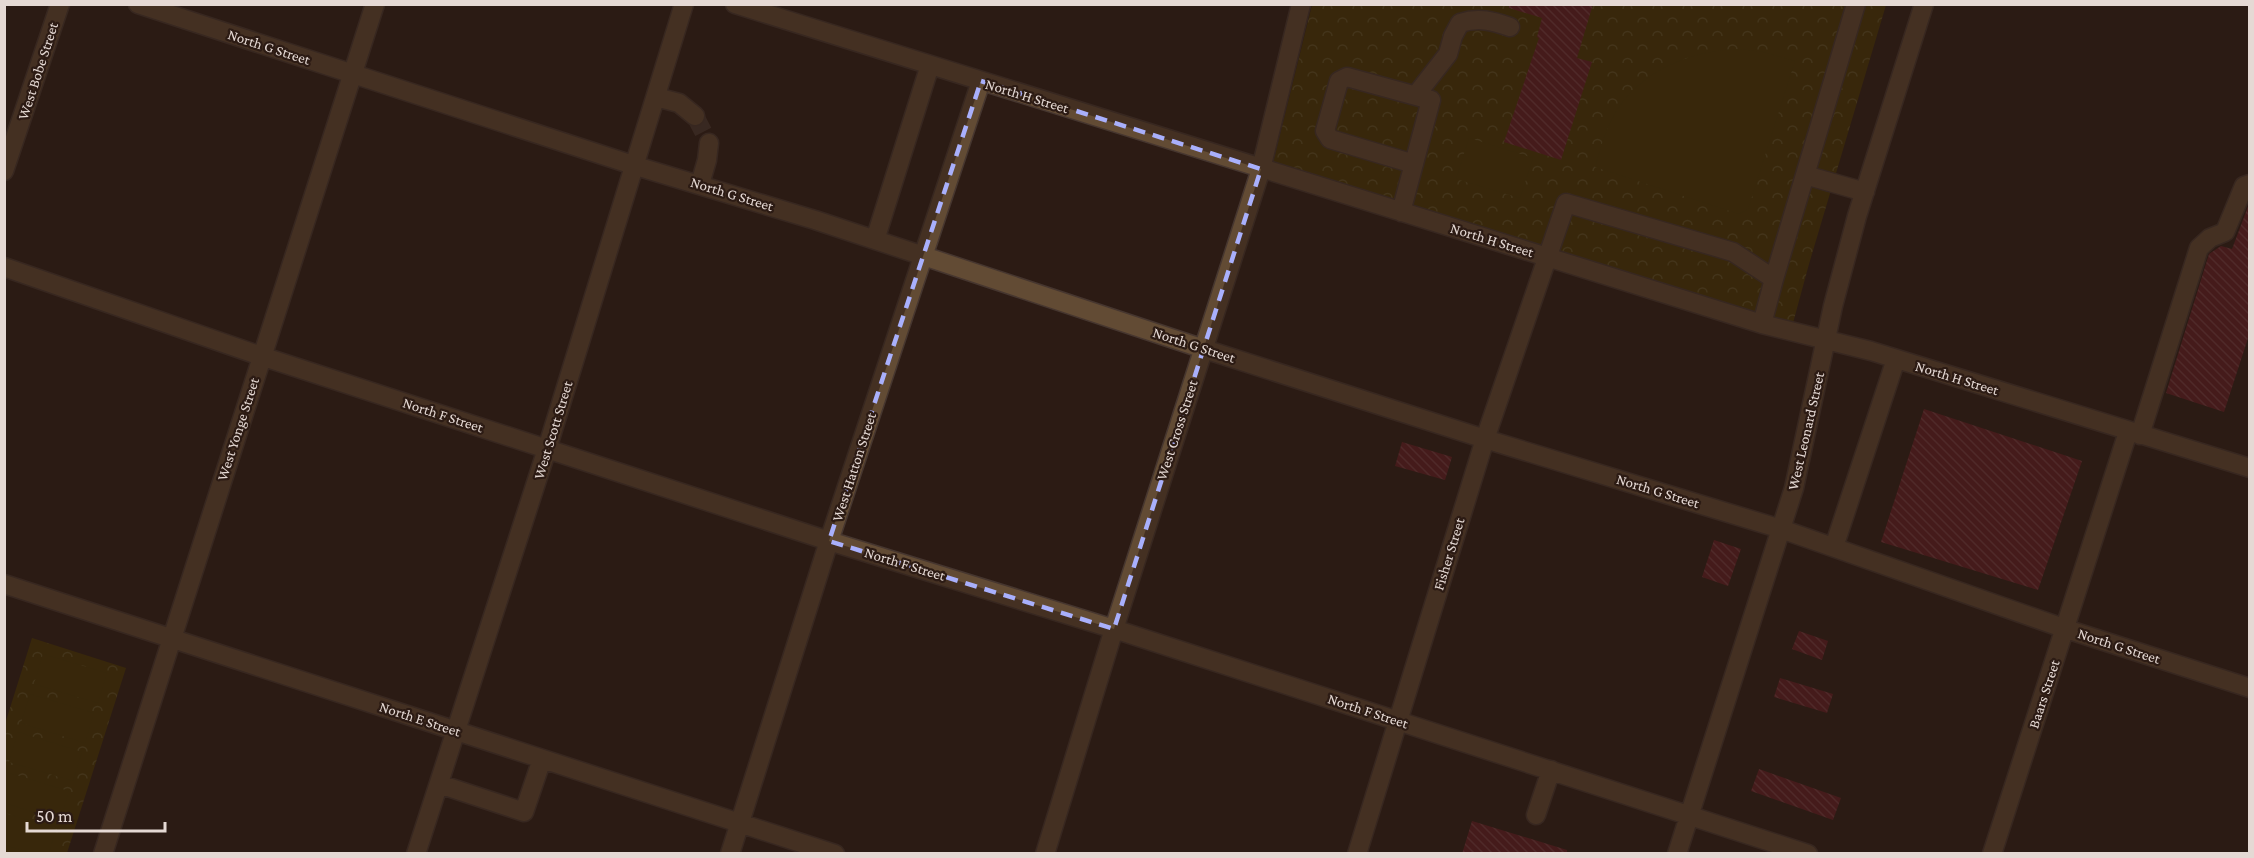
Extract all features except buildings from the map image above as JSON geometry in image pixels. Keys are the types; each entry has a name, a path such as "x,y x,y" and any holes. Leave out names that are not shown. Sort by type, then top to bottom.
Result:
{"street":[{"name":"West Bobe Street","path":"4,171 60,4"},
{"name":"North G Street","path":"138,4 636,166 875,240 1203,349 1485,439 1781,529 2066,628 2250,688"},
{"name":"West Yonge Street","path":"102,854 375,4"},
{"name":"West Scott Street","path":"416,854 547,449 684,4"},
{"name":"North H Street","path":"735,4 1762,324 1896,358 2250,468"},
{"name":"West Cross Street","path":"1045,854 1114,629 1261,169 1301,4"},
{"path":"1762,324 1856,4"},
{"name":"West Leonard Street","path":"1677,854 1781,529 1803,452 1833,306 1865,192 1924,4"},
{"path":"1416,95 1448,54 1453,36 1460,23 1471,20 1491,20 1510,27"},
{"path":"875,240 930,65"},
{"path":"1401,212 1414,164 1431,99 1347,76 1339,81 1325,131 1330,139 1414,164"},
{"name":"West Hatton Street","path":"730,854 829,541 981,81"},
{"path":"656,97 679,103 695,116"},
{"path":"700,184 709,143"},
{"path":"1805,175 1865,192"},
{"name":"Baars Street","path":"1992,854 2066,628 2199,248 2210,238 2225,232 2244,186 2250,184"},
{"name":"Fisher Street","path":"1357,854 1485,439 1566,203 1733,252 1774,279"},
{"name":"North F Street","path":"4,267 261,356 829,541 1114,629 1808,854"},
{"path":"1834,547 1896,358"},
{"name":"North E Street","path":"4,584 835,854"},
{"path":"439,784 524,812 542,759"},
{"path":"1536,815 1551,770"}],"highlighted area":[{"path":"981,81 1261,169 1114,629 829,541"}],"green space":[{"path":"1312,5 1886,5 1793,323 1273,163"},
{"path":"1740,49 1763,52 1795,61 1748,209 1739,214 1595,167 1612,119 1635,88 1650,76 1684,59 1721,50"},
{"path":"1469,138 1533,158 1520,198 1456,179"},
{"path":"32,638 126,668 67,853 5,854 5,724"},
{"path":"43,654 107,673 98,703 34,684"},
{"path":"30,694 94,713 85,743 21,723"},
{"path":"18,732 82,752 73,781 9,762"},
{"path":"6,772 69,791 60,821 5,803"},
{"path":"4,813 56,828 49,853 32,853 5,845"}],"tunnel":[{"path":"695,116 709,143"}]}
